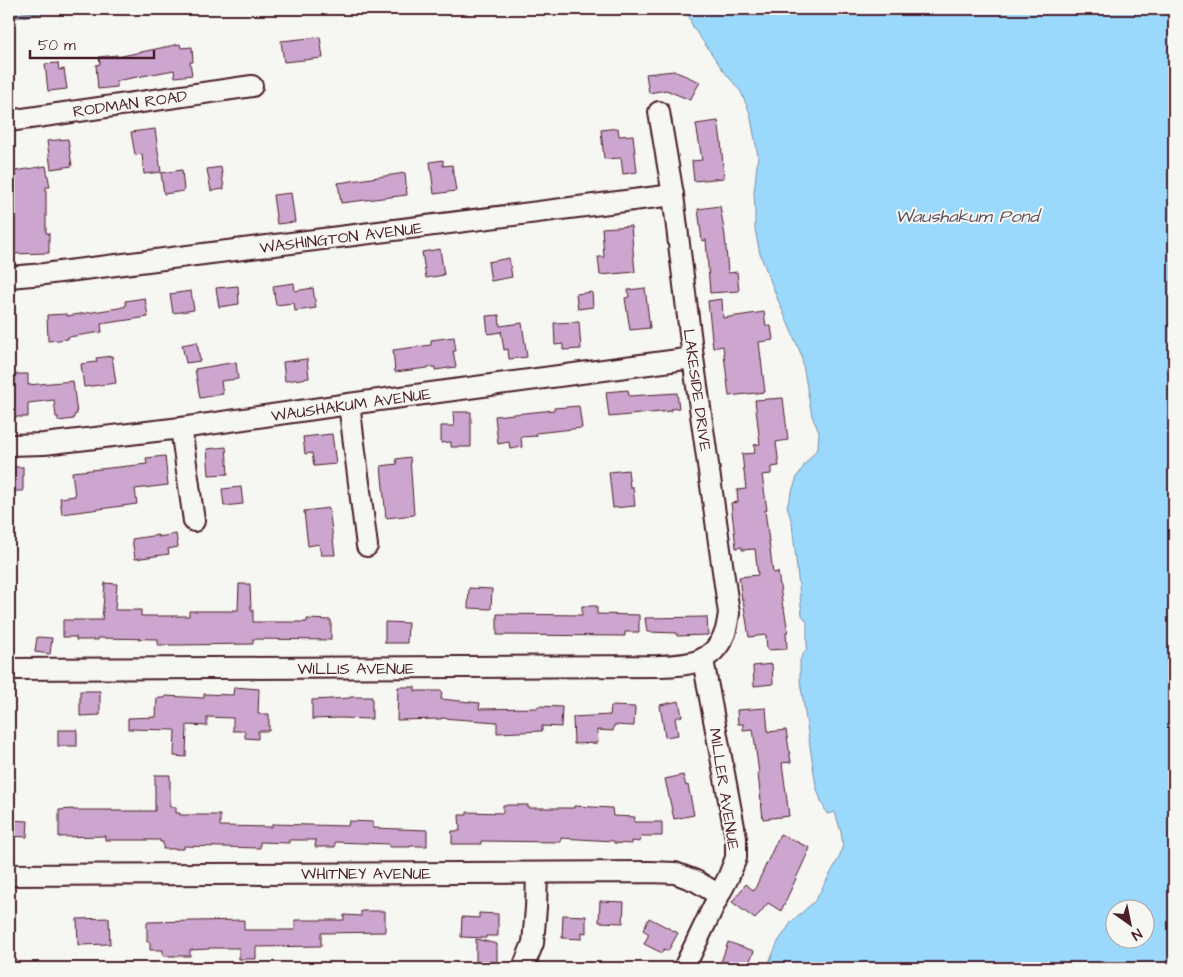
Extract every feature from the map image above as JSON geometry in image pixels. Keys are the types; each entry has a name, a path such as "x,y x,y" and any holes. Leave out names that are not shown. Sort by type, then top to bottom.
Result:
{"street":[{"name":"RODMAN ROAD","path":"9,121 252,86"},
{"name":"LAKESIDE DRIVE","path":"659,112 729,614 726,632 718,647 703,660"},
{"name":"WASHINGTON AVENUE","path":"9,277 672,195"},
{"name":"WAUSHAKUM AVENUE","path":"9,445 44,444 181,428 693,358"},
{"path":"349,404 367,546"},
{"path":"181,428 194,521"},
{"name":"WILLIS AVENUE","path":"9,669 682,666 703,660"},
{"name":"MILLER AVENUE","path":"684,968 736,858 736,838 703,660"},
{"path":"522,968 533,943 537,872"},
{"name":"WHITNEY AVENUE","path":"9,875 650,872 675,873 696,881 719,895"}],"water":[{"name":"Waushakum Pond","path":"686,9 1174,9 1174,968 767,968 778,942 792,921 815,901 839,858 843,845 835,812 827,814 816,786 800,680 800,660 807,648 807,622 802,615 792,523 787,506 797,477 818,448 819,432 812,416 801,354 760,254 755,229 754,193 758,156 750,113 741,92 693,27"}],"building":[{"path":"320,37 323,58 284,62 281,41"},
{"path":"180,44 181,48 192,47 193,62 190,62 192,75 175,77 174,70 116,81 117,87 98,89 96,65 100,64 99,57 117,55 117,57"},
{"path":"58,63 59,70 64,69 67,89 48,91 45,64"},
{"path":"674,71 700,82 690,100 666,90 649,93 646,74"},
{"path":"718,121 724,178 694,181 692,161 702,160 696,124"},
{"path":"618,128 619,136 633,135 637,172 623,174 621,158 604,159 601,130"},
{"path":"155,129 161,172 144,174 142,154 135,155 131,132"},
{"path":"68,139 72,166 51,169 47,141"},
{"path":"443,160 443,166 452,165 456,191 434,194 430,162"},
{"path":"46,166 50,187 46,187 46,233 49,233 49,253 9,254 9,172"},
{"path":"221,167 224,189 211,191 207,169"},
{"path":"182,170 184,191 164,194 161,173"},
{"path":"405,173 407,195 341,203 338,183"},
{"path":"291,193 295,222 277,224 273,195"},
{"path":"720,206 728,273 737,272 739,291 710,293 706,240 702,241 698,209"},
{"path":"631,226 635,272 600,275 598,257 604,257 602,228"},
{"path":"440,249 444,275 426,278 422,252"},
{"path":"509,258 512,277 491,281 488,262"},
{"path":"294,283 295,291 313,288 316,308 295,311 294,303 276,305 273,286"},
{"path":"238,286 239,304 219,307 216,288"},
{"path":"645,288 650,328 630,330 625,298 629,297 628,290"},
{"path":"191,291 194,310 173,313 170,294"},
{"path":"592,292 593,307 578,309 576,294"},
{"path":"145,298 148,317 101,324 102,332 48,341 47,315 67,314 67,316 119,308 126,306 125,301"},
{"path":"722,299 723,318 764,312 766,326 771,326 773,340 759,342 765,392 729,396 723,346 713,348 708,301"},
{"path":"499,315 500,326 522,323 527,357 509,359 508,349 504,350 501,331 488,334 486,316"},
{"path":"579,322 581,349 563,350 563,344 555,345 554,323"},
{"path":"454,337 456,351 453,351 456,367 435,370 435,367 395,372 393,350 431,345 431,340"},
{"path":"197,342 200,361 186,363 182,345"},
{"path":"112,356 116,383 84,387 81,364 97,362 96,358"},
{"path":"307,359 309,378 285,381 283,362"},
{"path":"236,362 238,379 221,381 223,394 200,398 195,369"},
{"path":"9,374 28,374 28,385 73,381 77,414 74,415 74,419 58,421 54,400 28,403 28,417 9,417"},
{"path":"628,390 629,396 677,393 679,408 671,409 671,411 609,417 606,392"},
{"path":"783,398 788,440 776,442 779,466 771,467 771,474 762,475 773,573 778,572 788,632 786,632 787,649 767,650 766,635 749,637 739,577 758,575 755,549 742,550 742,547 736,548 731,503 738,502 737,490 746,489 742,454 755,453 754,445 760,444 755,400"},
{"path":"579,406 582,428 536,433 537,436 521,437 522,447 510,449 509,442 498,444 495,416"},
{"path":"453,412 471,412 471,447 451,447 451,442 441,443 441,426 454,426"},
{"path":"332,434 336,464 314,466 312,453 305,454 303,437"},
{"path":"226,447 228,474 209,475 207,449"},
{"path":"165,456 168,485 135,489 137,504 62,514 60,498 75,496 72,472 147,464 146,458"},
{"path":"410,457 414,515 386,518 381,466 397,464 396,459"},
{"path":"9,467 23,467 23,491 9,491"},
{"path":"628,470 630,487 633,487 635,506 613,508 609,472"},
{"path":"241,487 243,504 224,506 222,489"},
{"path":"329,508 335,555 321,555 319,544 308,546 304,511"},
{"path":"176,534 178,547 168,549 169,554 135,559 132,539"},
{"path":"105,583 117,584 115,610 141,610 141,616 189,616 189,611 238,610 239,584 250,584 253,622 307,622 307,619 331,620 331,640 253,639 253,644 158,645 158,639 98,638 98,640 76,640 76,637 63,637 63,620 102,620"},
{"path":"469,588 492,589 491,609 468,608"},
{"path":"582,606 597,606 597,614 639,615 639,632 625,632 625,636 497,635 497,614 582,615"},
{"path":"707,617 708,635 677,636 677,633 647,632 645,618"},
{"path":"385,622 408,623 407,643 385,643"},
{"path":"37,637 52,638 50,654 35,652"},
{"path":"772,664 773,684 754,686 753,666"},
{"path":"234,687 259,689 258,714 269,714 269,731 258,731 258,739 245,738 245,731 233,731 233,718 207,717 207,726 187,725 186,757 174,756 175,730 128,729 128,718 156,717 157,698 165,698 165,696 204,698 204,694 233,695"},
{"path":"398,687 415,687 415,691 442,691 441,699 480,703 479,709 538,708 538,706 562,707 561,727 542,726 542,731 497,733 497,722 441,718 397,720"},
{"path":"80,691 100,691 100,715 80,716"},
{"path":"372,697 372,719 312,719 312,700"},
{"path":"679,701 682,716 675,718 678,735 665,737 660,705"},
{"path":"611,706 635,707 634,726 614,725 613,731 597,730 598,743 574,744 573,717 610,715"},
{"path":"766,708 768,732 786,730 791,762 782,763 789,816 763,819 753,729 743,730 743,724 738,724 737,710"},
{"path":"58,730 77,730 77,746 58,746"},
{"path":"155,775 170,775 170,807 176,807 176,813 180,813 180,815 220,815 220,826 272,827 272,824 348,826 349,821 373,822 373,828 427,830 427,846 389,847 389,844 335,842 335,847 315,847 316,840 289,840 289,843 260,842 260,848 184,846 184,849 163,849 163,842 160,842 160,840 105,840 105,836 59,837 59,810 155,811"},
{"path":"683,775 686,786 688,785 694,815 674,819 665,779"},
{"path":"503,805 528,805 528,808 574,808 574,806 612,808 613,816 635,817 634,822 662,822 662,836 641,836 640,842 632,841 632,844 561,838 561,842 481,841 481,844 452,844 452,831 460,831 459,815 467,815 467,812 503,813"},
{"path":"9,820 28,821 27,837 9,836"},
{"path":"780,834 810,848 781,911 768,903 755,919 732,902 746,884 754,891"},
{"path":"600,901 624,902 623,923 599,922"},
{"path":"361,911 385,911 385,932 321,933 321,946 256,947 256,959 239,959 239,948 190,950 190,956 163,956 163,950 150,950 150,942 147,942 147,922 244,920 244,930 295,930 295,920 344,920 344,915 361,916"},
{"path":"479,913 498,914 498,936 486,936 486,938 461,937 462,917 479,918"},
{"path":"563,915 586,916 586,933 582,932 582,939 562,938"},
{"path":"109,918 110,944 78,945 77,919"},
{"path":"649,918 678,933 668,951 664,949 662,953 644,944 649,934 643,930"},
{"path":"476,939 497,944 497,962 476,962"},
{"path":"728,942 754,951 747,968 719,968"}],"waterway":[{"path":"9,17 61,9"}]}
